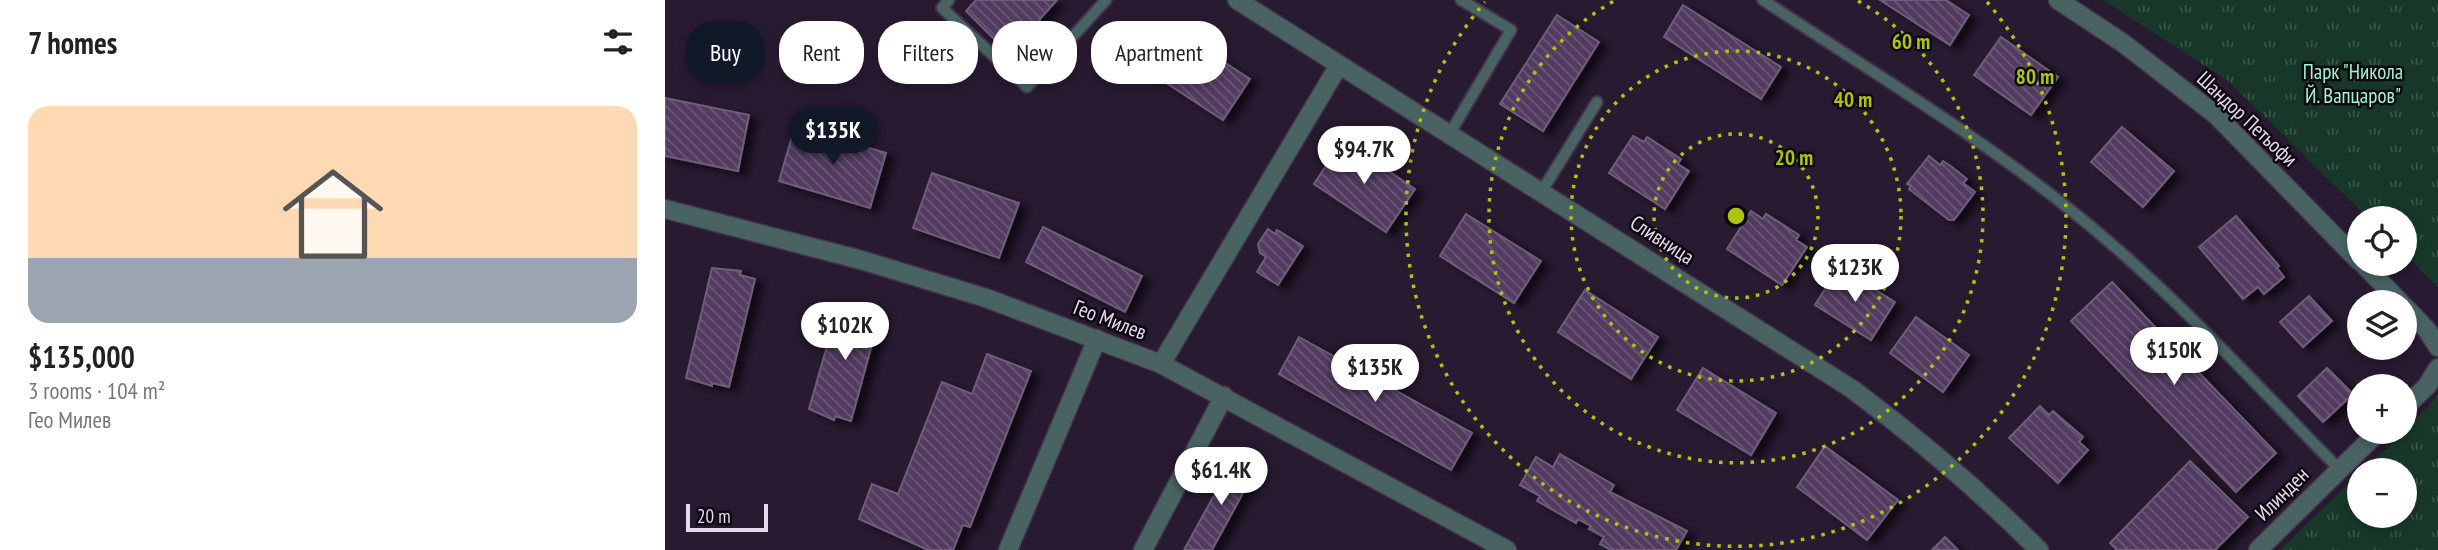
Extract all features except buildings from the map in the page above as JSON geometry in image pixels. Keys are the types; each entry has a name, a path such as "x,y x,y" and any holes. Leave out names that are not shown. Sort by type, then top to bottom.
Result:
{"street":[{"name":"Сливница","path":"1237,0 1852,389 1923,441 1990,501 2039,550"},
{"name":"Шандор Петьофи","path":"2058,0 2123,43 2216,115 2347,248"},
{"path":"1161,364 1339,65"},
{"name":"Гео Милев","path":"665,209 862,260 986,299 1161,364 1507,550"},
{"name":"Шандор Петьофи","path":"2374,276 2388,290"},
{"path":"2417,320 2438,347"},
{"path":"1008,550 1097,339"},
{"path":"2417,396 2427,386 2438,368"},
{"path":"1143,550 1224,396"},
{"name":"Илинден","path":"2258,550 2365,444"}],"lane":[{"path":"949,0 942,8 1027,87 1106,0"},
{"path":"1450,133 1511,30 1461,0"},
{"path":"1763,0 2002,158 2074,212 2148,275 2339,469"},
{"path":"1542,191 1597,102"}],"green space":[{"name":"Парк \"Никола Й. Вапцаров\"","path":"2103,0 2438,0 2438,287 2417,266 2417,206 2356,206 2227,80"},
{"path":"2438,395 2438,550 2280,550 2347,486 2347,528 2417,528 2417,458 2376,458 2392,444 2417,444 2417,419"}]}
